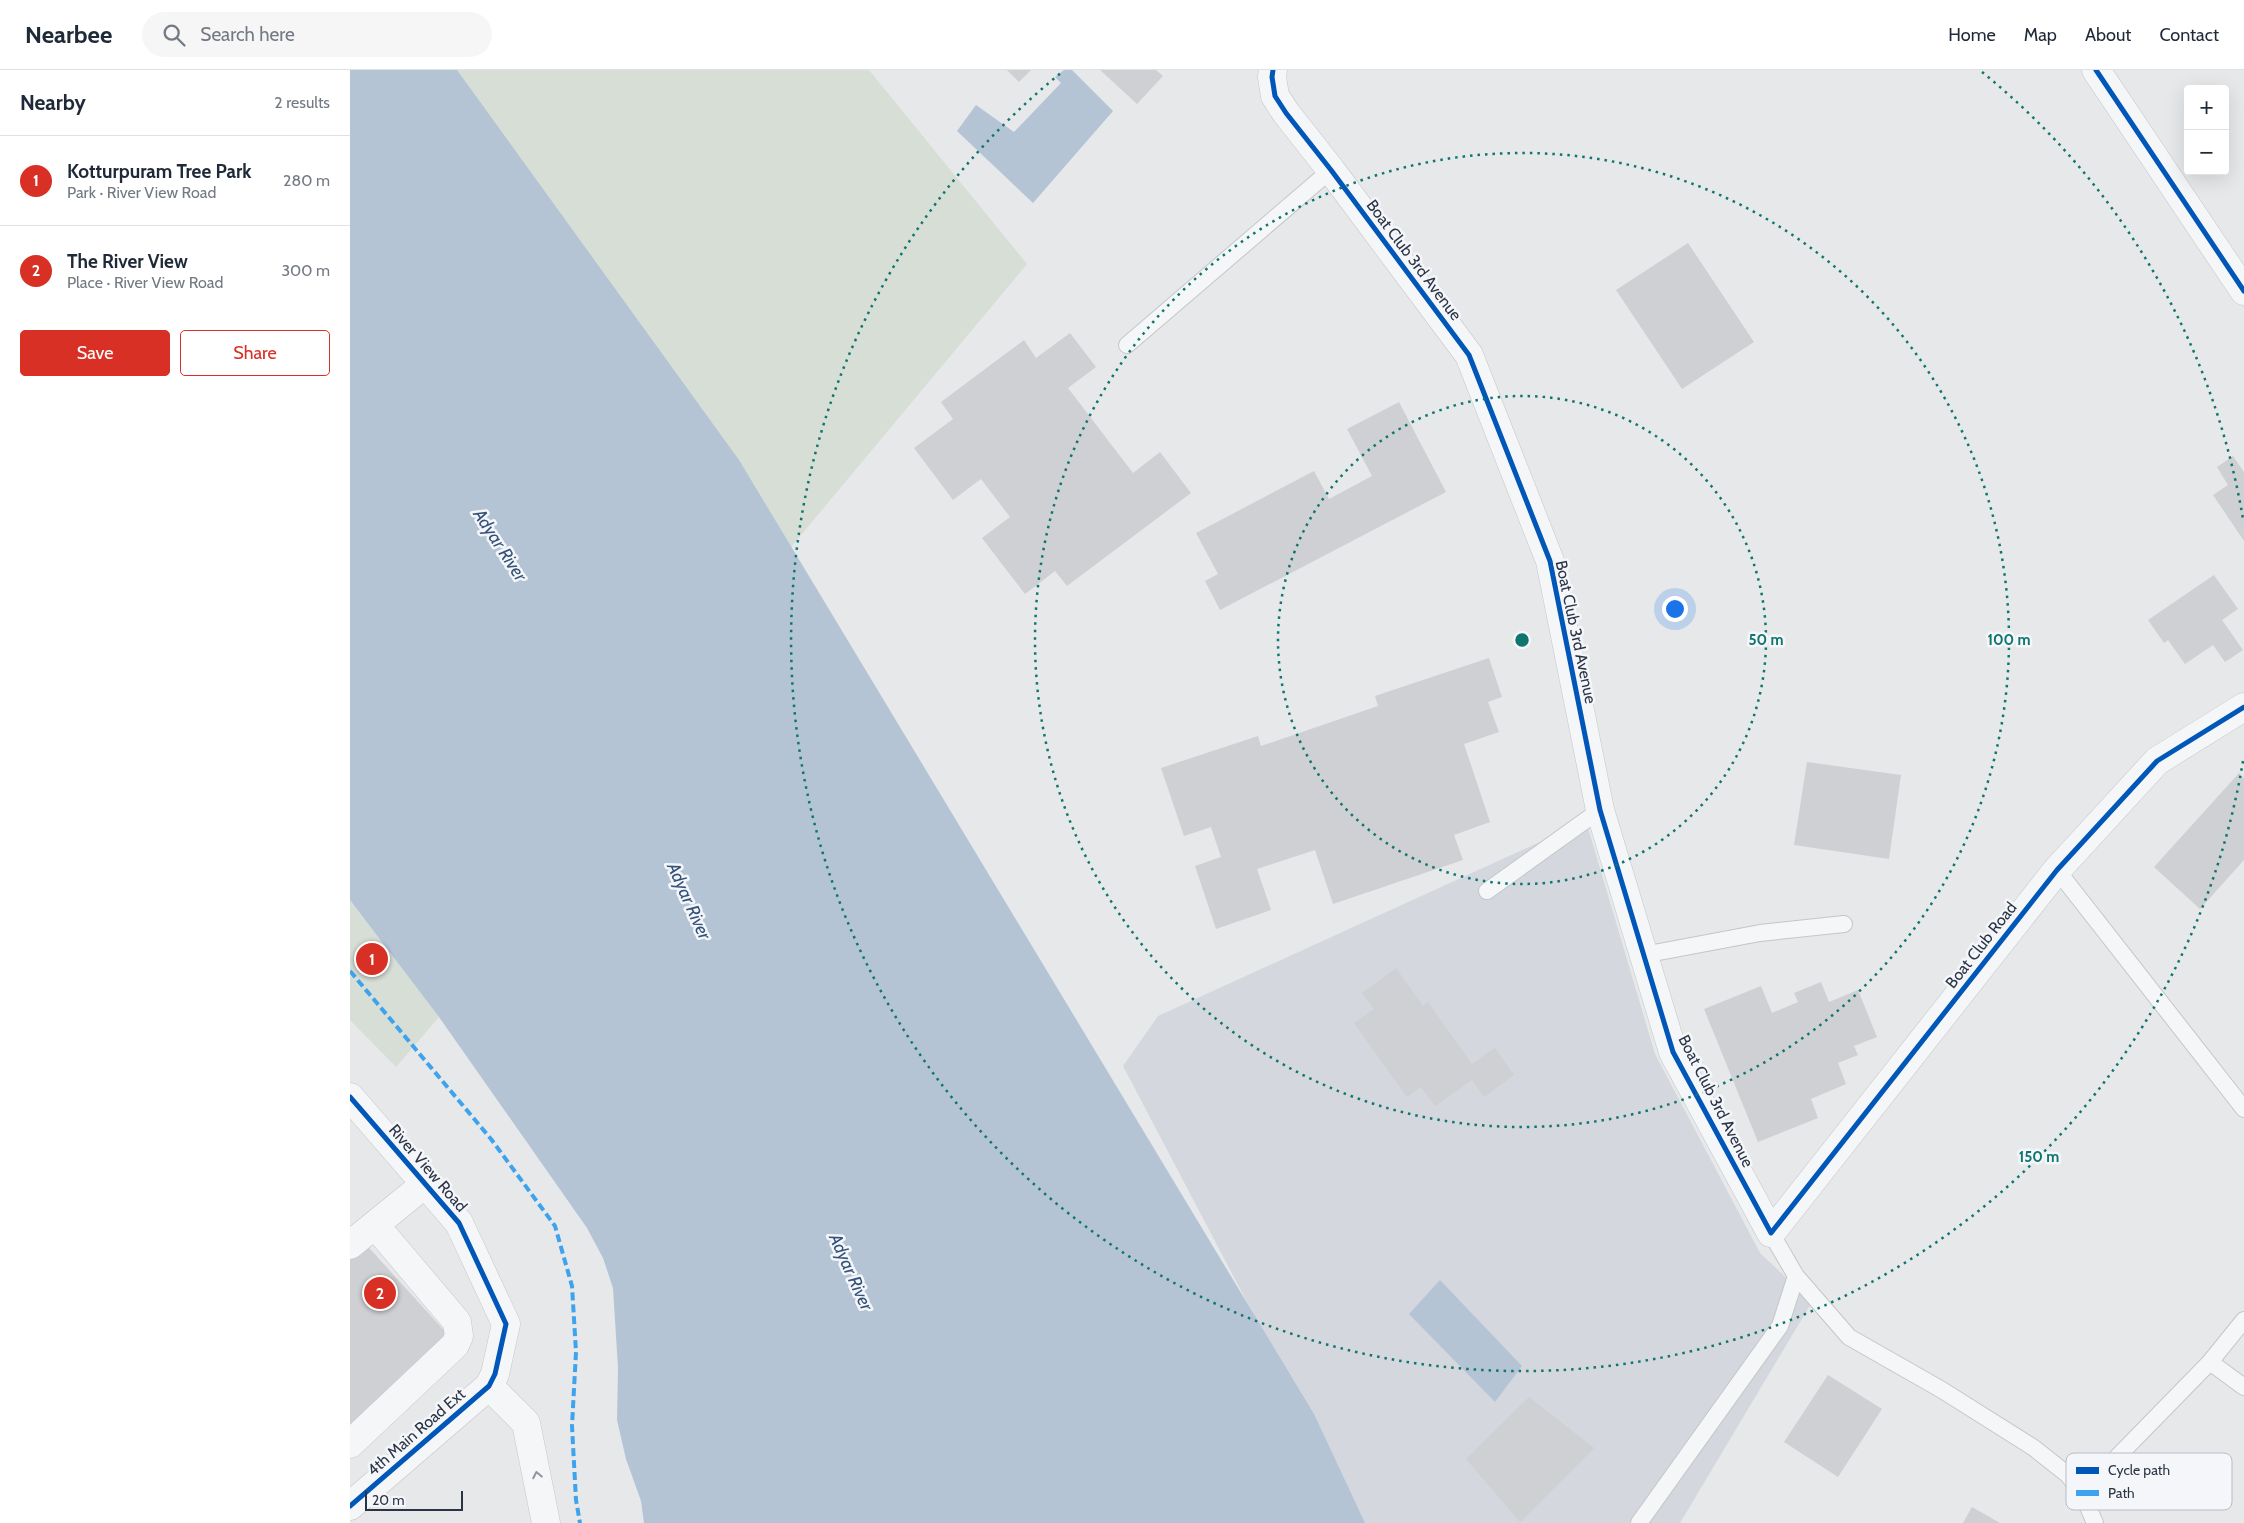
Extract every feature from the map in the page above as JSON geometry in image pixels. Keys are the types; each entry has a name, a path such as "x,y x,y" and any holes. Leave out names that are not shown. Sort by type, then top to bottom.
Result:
{"street":[{"path":"2096,70 2244,292"},
{"name":"Boat Club 3rd Avenue","path":"1273,73 1275,96 1286,113 1332,170 1469,355 1550,561 1600,810 1673,1052 1772,1233"},
{"name":"Boat Club Road","path":"1772,1233 2057,870 2157,761 2244,707"},
{"name":"River View Road","path":"350,1097 459,1223 506,1324 492,1380"},
{"path":"350,1245 425,1184"},
{"path":"350,1444 455,1345 459,1336 457,1322 374,1225"},
{"path":"492,1380 526,1423 546,1523"},
{"name":"4th Main Road Ext","path":"350,1506 492,1380"}],"lane":[{"path":"1126,345 1332,170"},
{"path":"1487,891 1600,810"},
{"path":"2057,870 2244,1109"},
{"path":"1643,955 1760,934 1844,924"},
{"path":"1772,1233 1796,1276 1849,1337 1942,1390 2034,1448 2066,1473"},
{"path":"1639,1523 1780,1326 1796,1276"},
{"path":"2122,1453 2210,1362 2244,1320"},
{"path":"2210,1362 2244,1387"},
{"path":"2089,1510 2095,1523"}],"shaded area":[{"path":"424,70 869,70 1027,264 781,559"},
{"path":"1586,821 1655,1054 1760,1253 1812,1302 1680,1523 1363,1523 1123,1066 1158,1016"},
{"path":"350,900 439,1017 396,1067 350,1020"}],"water":[{"name":"Adyar River","path":"350,70 457,70 739,460 1314,1414 1365,1523 644,1523 641,1501 626,1459 617,1420 618,1368 613,1288 603,1258 587,1228 439,1017 350,900"},
{"path":"1064,70 1072,70 1113,111 1033,203 957,131 976,105 1014,132 1061,83 1055,77"},
{"path":"1440,1280 1522,1366 1495,1402 1409,1314"}],"building":[{"path":"1007,70 1031,70 1019,82"},
{"path":"1100,70 1156,70 1163,76 1137,104"},
{"path":"1688,243 1754,342 1682,389 1616,290"},
{"path":"1070,333 1096,367 1068,388 1133,473 1160,452 1191,493 1067,586 1055,571 1025,594 982,538 1010,517 981,479 953,500 914,448 953,419 941,402 1024,340 1036,358"},
{"path":"1399,402 1446,492 1220,610 1205,581 1218,574 1196,533 1314,471 1329,499 1372,476 1347,429"},
{"path":"2233,456 2244,472 2244,541 2213,495 2228,485 2217,467"},
{"path":"2214,575 2238,609 2222,620 2243,650 2225,662 2213,645 2185,664 2168,640 2164,643 2148,620"},
{"path":"1489,658 1502,697 1488,702 1499,732 1464,744 1490,822 1454,835 1463,860 1333,904 1315,850 1257,869 1271,910 1216,929 1195,866 1221,857 1211,827 1184,836 1161,768 1258,736 1261,746 1378,706 1375,696"},
{"path":"1807,762 1901,775 1889,859 1794,845"},
{"path":"2239,773 2244,778 2244,860 2200,909 2154,867"},
{"path":"1396,968 1423,1006 1428,1002 1472,1064 1495,1048 1514,1075 1484,1097 1472,1080 1435,1106 1421,1087 1407,1097 1354,1023 1374,1009 1362,993"},
{"path":"1821,982 1829,1002 1858,990 1877,1037 1854,1046 1858,1055 1838,1063 1846,1084 1811,1099 1818,1118 1758,1142 1704,1009 1761,986 1772,1013 1798,1002 1794,993"},
{"path":"361,1239 451,1338 350,1431 350,1249"},
{"path":"1828,1375 1882,1409 1838,1477 1784,1442"},
{"path":"1529,1397 1594,1448 1520,1522 1466,1459"},
{"path":"1972,1507 2000,1523 1963,1523"}],"marked path":[{"path":"350,971 491,1139 555,1226 572,1286 576,1352 572,1426 576,1500 580,1523"}],"cycle path":[{"path":"1273,70 1272,77 1275,96 1286,113 1331,170 1469,355 1550,561 1600,810 1673,1052 1771,1233 2057,870 2157,761 2244,707"},
{"path":"2096,70 2244,291"},
{"path":"350,1097 459,1223 506,1324 495,1374 489,1386 350,1506"}],"place":[{"name":"Kotturpuram Tree Park","path":"372,959"},
{"name":"The River View","path":"380,1293"}]}
